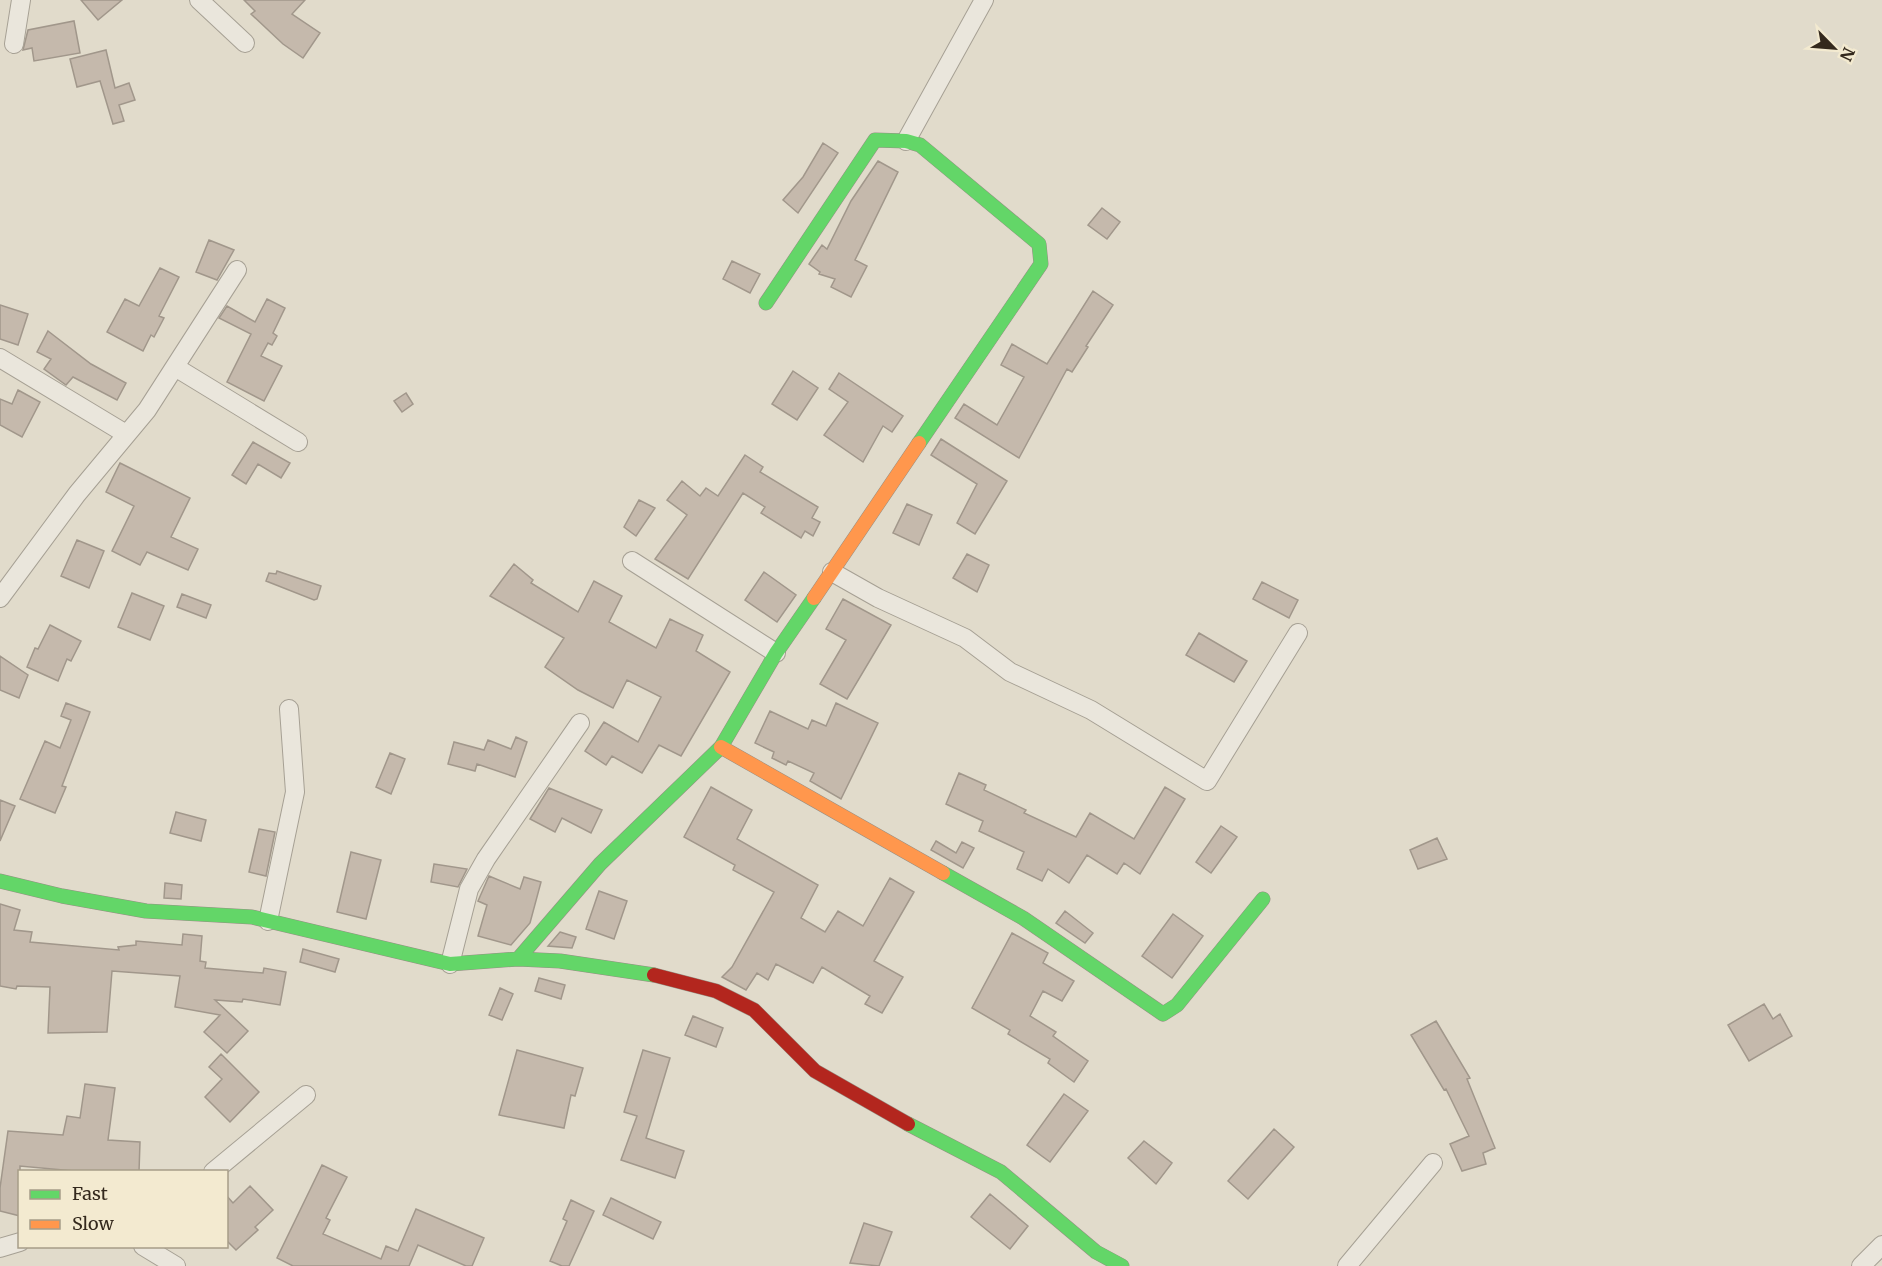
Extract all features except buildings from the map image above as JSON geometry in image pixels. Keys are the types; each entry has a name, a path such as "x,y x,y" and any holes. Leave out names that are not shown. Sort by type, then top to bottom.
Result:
{"street":[{"path":"14,44 21,0"},
{"path":"199,0 244,43"},
{"path":"906,141 984,0"},
{"path":"518,959 600,864 721,747 776,653 1041,264 1039,244 920,145 906,141 875,140 766,303"},
{"path":"0,598 176,367 237,270"},
{"path":"0,358 126,434"},
{"path":"176,367 298,442"},
{"path":"632,561 776,653"},
{"path":"832,572 878,598 965,638 1010,672 1091,710 1208,781 1298,633"},
{"path":"268,921 295,792 290,709"},
{"path":"450,964 470,889 486,860 580,723"},
{"path":"721,747 1023,918 1163,1014 1177,1005 1263,899"},
{"path":"0,881 62,896 146,911 252,917 450,964 518,959 605,967 665,977 716,991 754,1010 815,1071 872,1105 1001,1172 1096,1252 1122,1266"},
{"path":"215,1170 306,1095"},
{"path":"1347,1266 1433,1163"},
{"path":"0,1248 18,1243"},
{"path":"1861,1266 1882,1245"},
{"path":"146,1248 176,1266"}],"traffic: fast":[{"path":"766,303 875,140 906,141 920,145 1039,244 1041,264 919,443"},
{"path":"518,959 600,864 721,747 776,653 814,598"},
{"path":"943,873 1023,918 1163,1014 1177,1005 1263,899"},
{"path":"0,881 62,896 146,911 252,917 450,964 518,959 560,961 654,975"},
{"path":"908,1124 1001,1172 1096,1252 1122,1266"}],"traffic: slow":[{"path":"814,598 919,443"},
{"path":"721,747 943,873"}],"traffic: jam":[{"path":"654,975 716,991 754,1010 815,1071 908,1124"}]}
